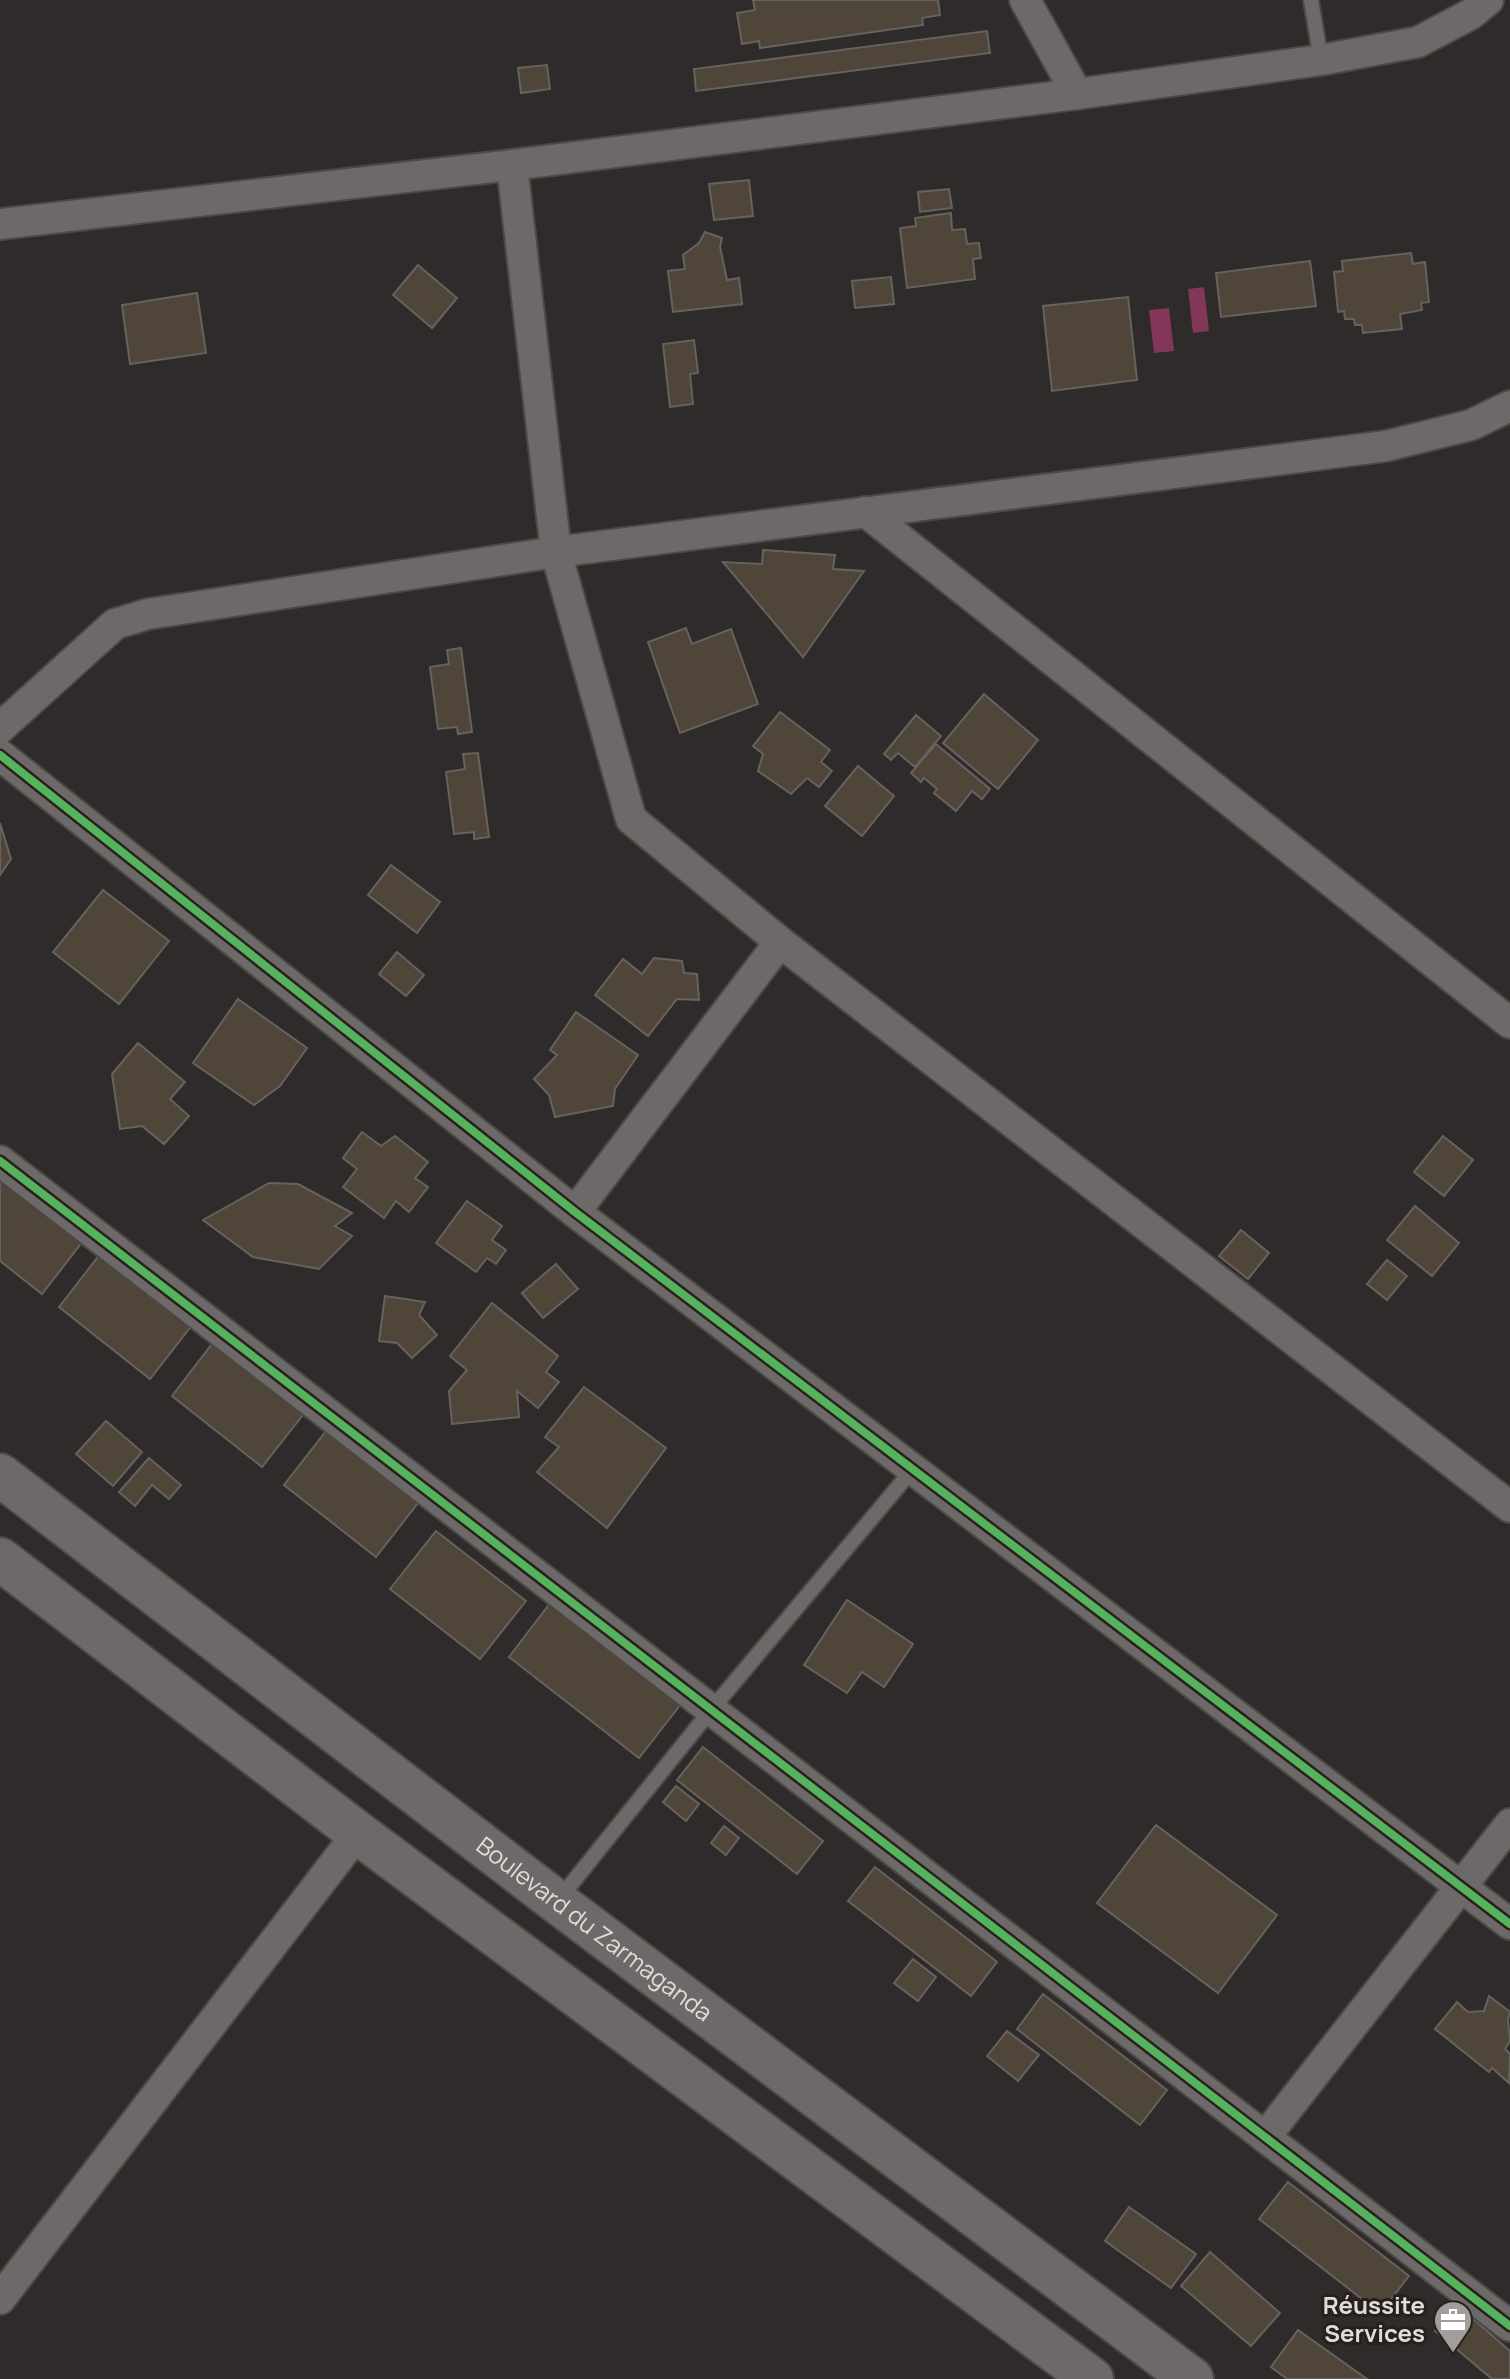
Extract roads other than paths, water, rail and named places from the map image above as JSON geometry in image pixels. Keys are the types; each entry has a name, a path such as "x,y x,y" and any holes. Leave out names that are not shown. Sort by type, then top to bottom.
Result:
{"main road":[{"name":"Boulevard du Zarmaganda","path":"0,1475 557,1902 1192,2379"},
{"path":"0,1559 358,1833 1092,2379"}],"street":[{"path":"1025,0 1077,94"},
{"path":"0,224 512,165 1321,60 1418,42 1471,14 1488,0"},
{"path":"512,165 556,552 631,819 780,942 1510,1507"},
{"path":"0,728 115,624 137,617 556,552 1386,446 1471,425 1510,406"},
{"path":"866,512 1510,1023"},
{"path":"0,755 575,1212 1510,1924"},
{"path":"575,1212 780,942"},
{"path":"0,1161 1510,2326"},
{"path":"1265,2137 1510,1824"},
{"path":"0,2299 358,1833"}],"lane":[{"path":"1311,0 1321,60"},
{"path":"557,1902 711,1710 913,1469"}],"place":[{"name":"Réussite Services","path":"1453,2354"}]}
